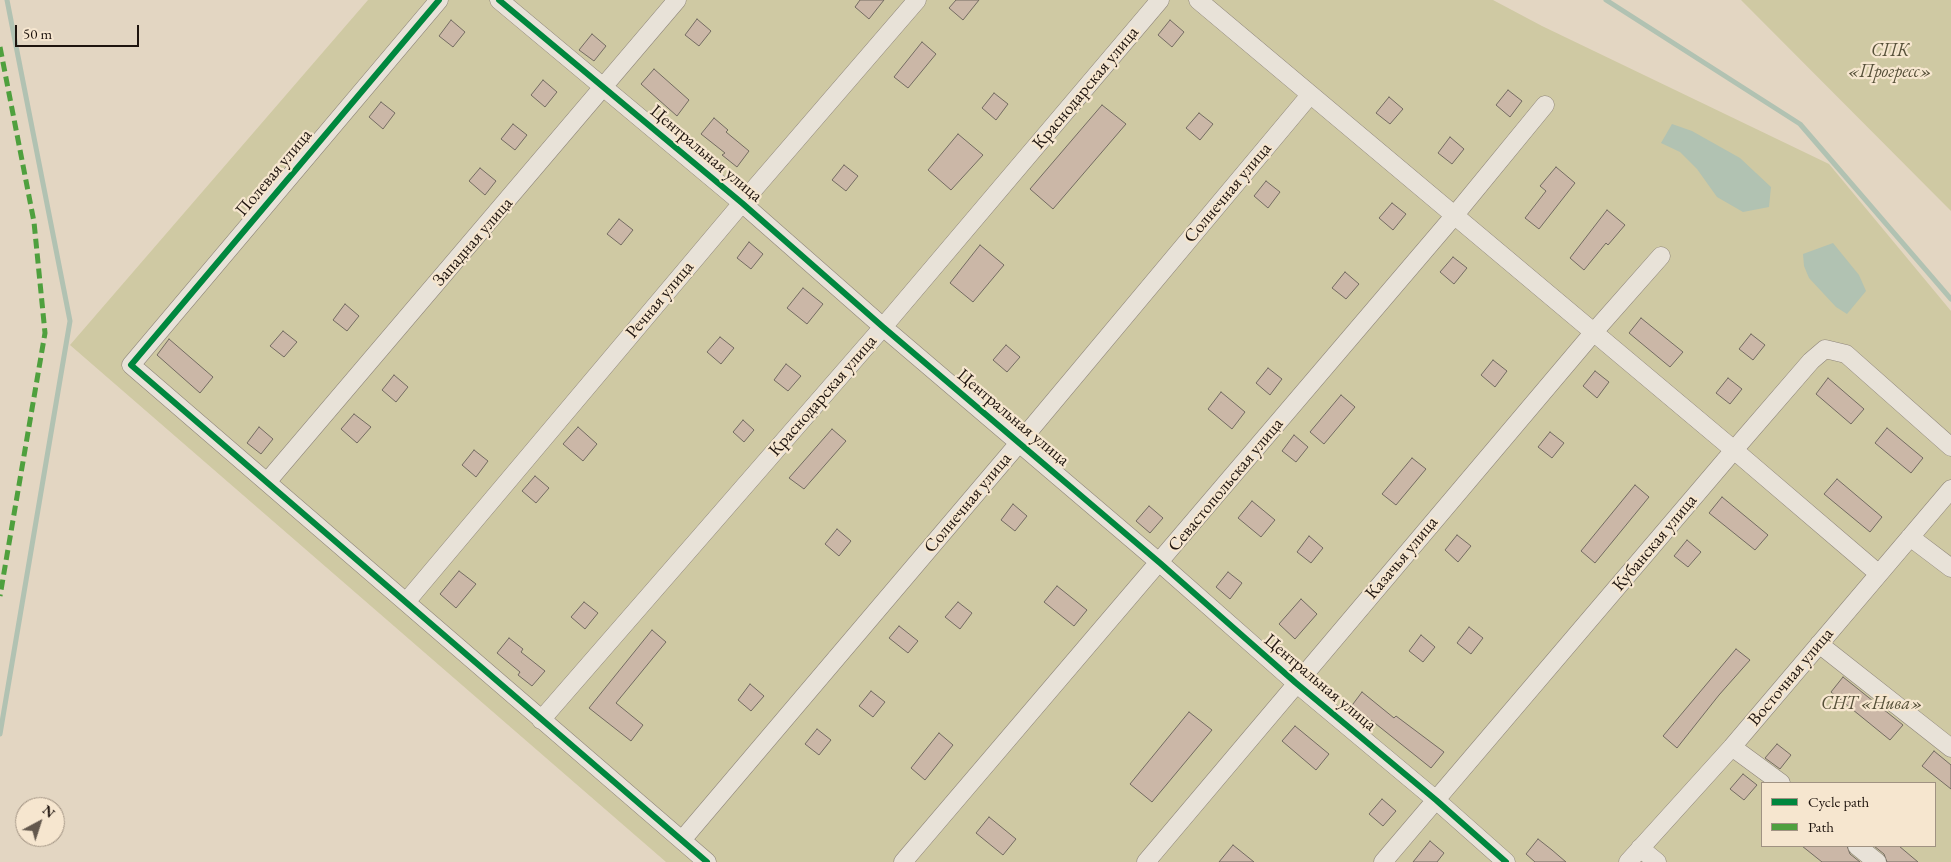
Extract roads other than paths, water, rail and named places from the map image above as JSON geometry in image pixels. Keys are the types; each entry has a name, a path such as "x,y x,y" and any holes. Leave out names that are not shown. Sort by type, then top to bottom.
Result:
{"street":[{"name":"Полевая улица","path":"267,482 131,365 439,0"},
{"name":"Центральная улица","path":"499,0 742,203 883,327 1506,862"},
{"name":"Западная улица","path":"267,482 604,89 677,0"},
{"name":"Речная улица","path":"406,602 742,203 917,0"},
{"name":"Краснодарская улица","path":"541,720 883,327 1160,0"},
{"path":"1198,0 1879,574"},
{"name":"Солнечная улица","path":"682,840 1019,443 1310,95"},
{"name":"Севастопольская улица","path":"903,862 1160,563 1454,216 1545,105"},
{"name":"Казачья улица","path":"1146,862 1593,333 1661,256"},
{"name":"Кубанская улица","path":"1383,862 1810,361 1824,350 1846,354 1951,447"},
{"path":"267,482 707,862"},
{"name":"Восточная улица","path":"1628,862 1732,747 1951,490"},
{"path":"1910,537 1951,568"},
{"path":"1819,644 1951,748"},
{"path":"1732,747 1780,782"},
{"path":"1858,847 1877,862"},
{"path":"1640,848 1657,862"}],"waterway":[{"path":"0,734 70,321 7,0"},
{"path":"1606,0 1800,124 1951,299"}],"park label":[{"name":"СПК «Прогресс»","path":"1890,61"},
{"name":"СНТ «Нива»","path":"1872,704"}]}
